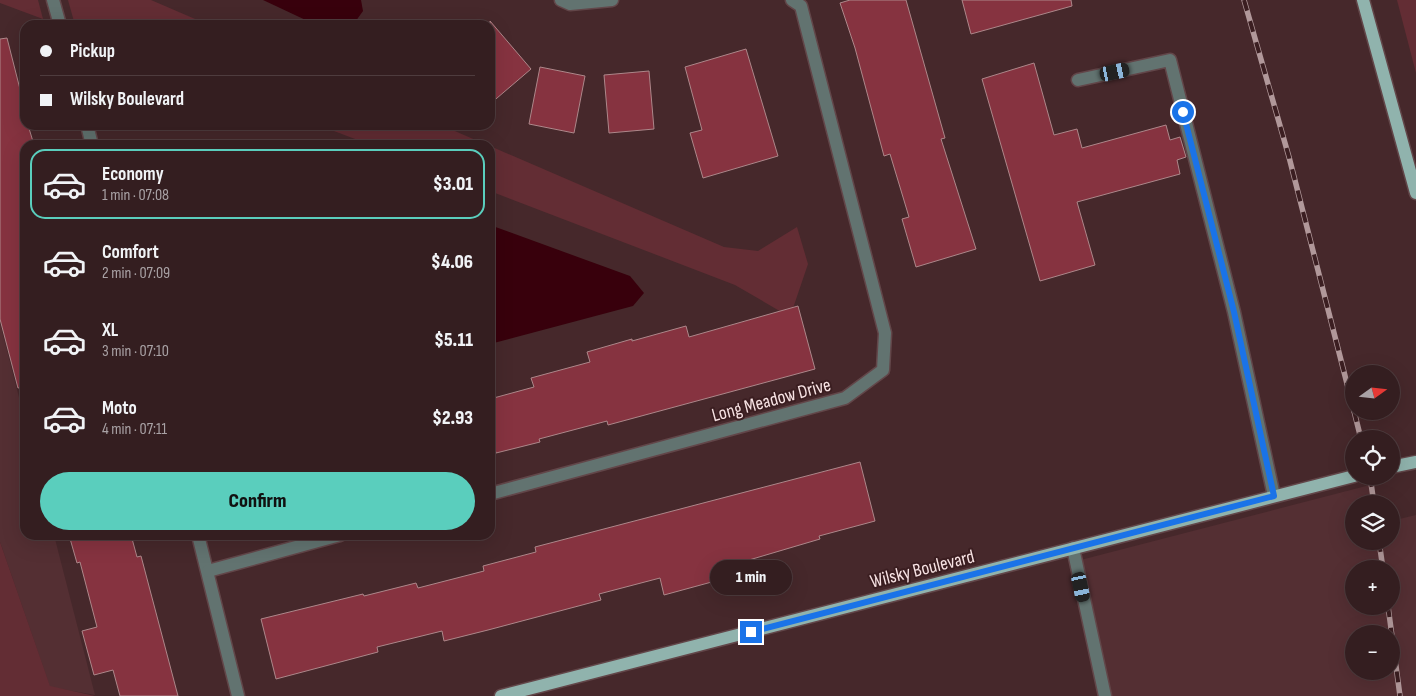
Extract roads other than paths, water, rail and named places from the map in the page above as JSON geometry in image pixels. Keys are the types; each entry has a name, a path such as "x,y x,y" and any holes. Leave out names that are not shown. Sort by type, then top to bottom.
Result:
{"main road":[{"path":"1364,0 1416,193"},
{"path":"1400,466 1416,462"},
{"name":"Wilsky Boulevard","path":"500,696 1345,478"}],"street":[{"path":"53,0 59,20"},
{"path":"561,0 570,4 612,0"},
{"name":"Long Meadow Drive","path":"495,493 845,398 884,370 885,333 883,323 801,6 792,0"},
{"path":"1078,80 1170,60 1234,312 1274,496"},
{"path":"199,540 238,696"},
{"path":"208,571 322,540"},
{"path":"1073,548 1105,696"}],"railway":[{"path":"1244,0 1289,157 1345,376"},
{"path":"1356,420 1359,430"},
{"path":"1371,485 1373,495"},
{"path":"1380,550 1382,560"},
{"path":"1389,615 1400,696"}]}
